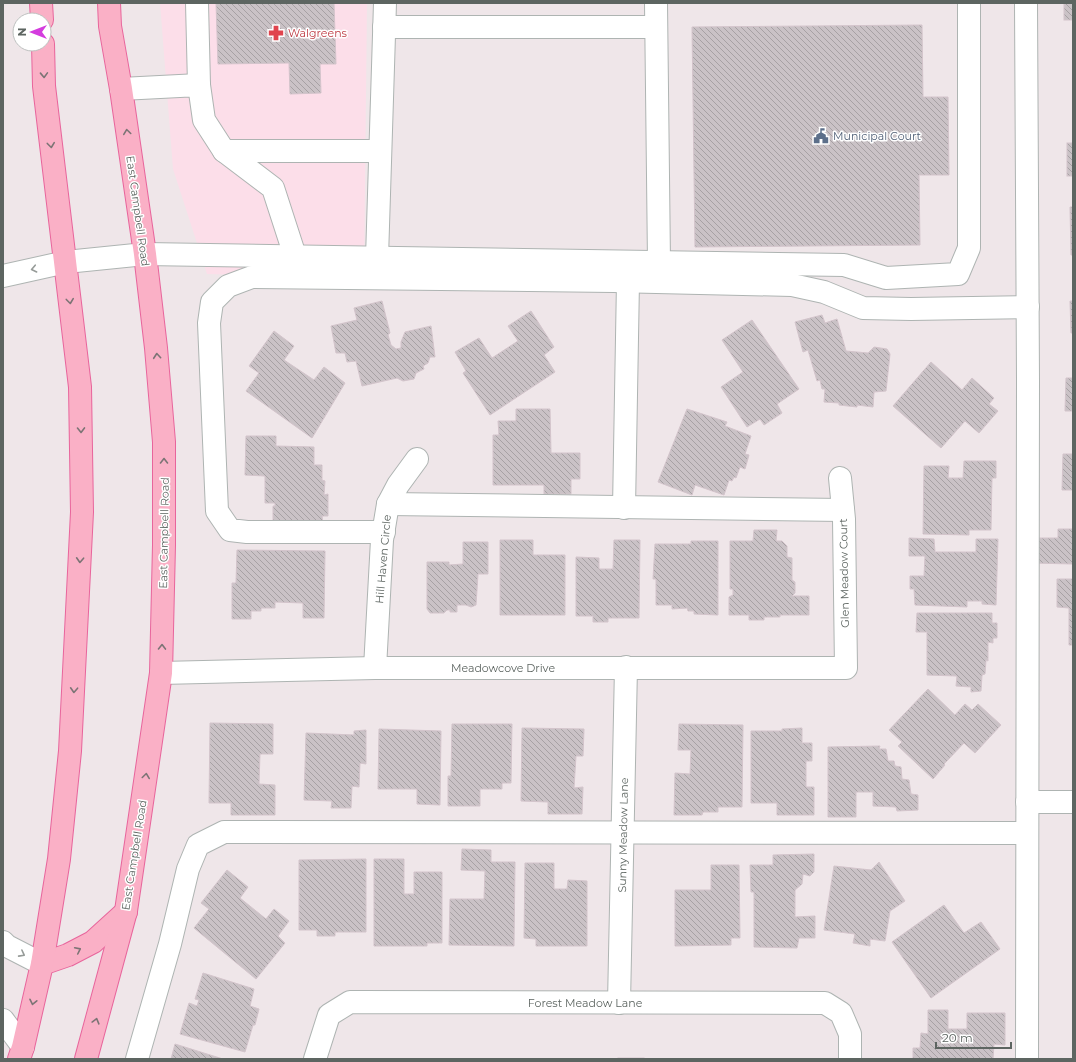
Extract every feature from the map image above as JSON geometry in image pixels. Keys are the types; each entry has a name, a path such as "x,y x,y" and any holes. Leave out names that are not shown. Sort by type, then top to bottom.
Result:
{"main road":[{"name":"East Campbell Road","path":"86,1059 126,911 161,673 164,545 164,442 156,348 145,254 121,89 110,26 109,3"},
{"path":"21,1053 42,964 59,859 70,751 82,512 80,387 44,86 43,52"},
{"path":"42,964 68,955 93,942 126,911"}],"street":[{"path":"197,3 199,86 204,120 224,151 273,188 295,256"},
{"path":"377,258 385,3"},
{"path":"656,3 659,262"},
{"path":"3,276 66,262 145,254 844,265 886,278 958,274 969,248 969,3"},
{"path":"1026,3 1028,307 1026,1059"},
{"path":"384,27 656,27"},
{"path":"121,89 199,86"},
{"path":"224,151 380,151"},
{"path":"384,532 247,532 230,530 217,511 209,323 212,302 228,286 252,277 628,281 792,285 824,292 862,308 910,309 1028,307"},
{"path":"624,508 628,281"},
{"name":"Hill Haven Circle","path":"375,668 384,532 388,504 398,485 417,459"},
{"name":"Glen Meadow Court","path":"840,478 843,510 846,668"},
{"path":"388,504 843,510"},
{"name":"Sunny Meadow Lane","path":"619,1003 626,667"},
{"name":"Meadowcove Drive","path":"161,673 375,668 846,668"},
{"path":"1027,802 1073,802"},
{"path":"137,1059 170,944 188,869 198,845 224,832 1027,833"},
{"path":"3,942 7,946 42,964"},
{"name":"Forest Meadow Lane","path":"315,1059 329,1015 350,1002 825,1003 841,1013 850,1034 850,1059"},
{"path":"3,1020 21,1053"}],"shaded area":[{"path":"160,3 367,3 364,278 207,274 173,169"}],"building":[{"name":"Walgreens","path":"216,3 334,3 336,64 320,64 321,93 290,94 289,63 218,64"},
{"path":"1064,3 1073,3 1073,20 1064,20"},
{"name":"Municipal Court","path":"922,25 923,97 948,97 949,175 919,175 920,245 695,247 692,27"},
{"path":"1067,143 1073,143 1073,176 1067,176"},
{"path":"1070,207 1073,207 1073,255 1071,255"},
{"path":"382,301 390,333 388,335 391,345 396,349 401,348 401,342 405,332 431,326 435,357 430,357 428,363 423,366 424,369 416,373 414,379 403,381 397,378 362,386 356,361 347,362 345,353 336,353 331,326 357,320 354,308"},
{"path":"1070,301 1073,301 1073,333 1071,333"},
{"path":"531,311 554,347 544,355 555,372 490,415 463,373 466,371 455,352 479,338 492,358 518,341 508,326"},
{"path":"822,315 825,323 837,319 846,351 868,353 874,347 887,349 890,354 886,391 874,392 873,407 857,405 857,407 839,405 839,403 824,402 825,389 822,389 820,380 817,381 808,350 803,352 795,322"},
{"path":"752,320 799,389 777,404 782,413 764,425 760,419 747,427 721,387 743,372 722,340"},
{"path":"274,331 294,346 284,360 314,380 324,367 345,383 312,438 246,391 259,373 249,366"},
{"path":"931,362 962,390 972,378 994,398 989,404 998,411 979,433 965,421 941,448 893,406"},
{"path":"1066,378 1073,378 1073,411 1065,411"},
{"path":"516,409 550,409 551,453 580,453 580,479 571,479 571,494 544,494 544,485 493,485 493,435 499,435 498,421 516,421"},
{"path":"687,409 727,422 725,426 751,436 745,454 749,455 745,469 740,467 736,478 734,477 732,481 729,480 724,495 695,485 692,495 658,482"},
{"path":"246,436 276,436 276,446 314,447 314,465 322,465 322,480 325,481 324,495 328,494 328,516 322,516 323,524 273,523 273,506 275,506 275,503 265,503 265,476 245,475"},
{"path":"1063,454 1073,454 1073,490 1062,490"},
{"path":"964,461 996,461 996,478 992,478 991,530 969,530 969,535 923,534 924,466 949,466 948,478 963,478"},
{"path":"1058,529 1073,529 1073,564 1032,563 1032,538 1058,538"},
{"path":"754,530 777,530 776,541 782,541 787,546 787,557 792,558 792,580 795,582 795,593 792,596 809,596 809,615 780,615 780,617 764,617 764,620 749,620 749,615 729,615 729,597 733,595 733,589 730,589 730,541 753,541"},
{"path":"909,538 934,539 935,552 976,552 976,539 998,539 996,605 982,604 982,601 967,601 967,607 915,605 914,589 910,589 910,576 924,576 925,556 909,556"},
{"path":"500,540 533,540 533,555 565,555 565,615 500,615"},
{"path":"614,540 640,540 639,618 608,618 608,622 593,622 593,616 576,616 576,557 599,558 599,569 613,569"},
{"path":"691,541 718,541 718,615 694,614 694,611 688,611 687,608 672,609 672,605 656,605 656,579 653,579 655,544 691,544"},
{"path":"463,542 488,542 488,574 478,574 476,605 471,607 466,605 457,605 457,612 450,612 450,610 447,610 444,613 430,613 427,609 427,562 449,562 449,565 463,564"},
{"path":"237,550 325,551 324,618 303,618 303,603 275,602 275,608 261,608 261,611 251,611 251,619 232,619 232,583 236,583"},
{"path":"1057,579 1073,579 1073,645 1069,645 1069,608 1057,607"},
{"path":"917,613 992,613 992,623 997,623 997,638 993,638 993,643 988,642 988,661 986,660 985,674 982,675 981,691 971,692 971,687 956,686 957,676 927,675 927,632 916,632"},
{"path":"928,689 955,715 965,704 972,710 978,704 1001,725 975,753 964,743 944,764 945,765 933,779 898,746 902,742 889,730"},
{"path":"210,723 273,724 273,754 260,754 259,784 275,785 275,815 231,815 231,803 209,803"},
{"path":"452,724 512,724 511,783 502,783 502,789 480,789 480,806 448,806 448,776 451,776"},
{"path":"679,724 743,725 742,807 718,807 718,812 703,812 702,815 674,815 675,773 690,774 691,750 678,750"},
{"path":"522,728 584,729 583,756 576,756 574,788 583,787 582,814 548,814 548,802 521,801"},
{"path":"802,728 802,743 812,743 812,761 806,761 806,787 814,787 814,815 777,815 777,803 751,803 751,731 782,731 782,729"},
{"path":"379,729 441,731 440,805 417,804 417,789 378,789"},
{"path":"366,730 366,764 360,763 359,787 352,786 351,808 331,808 332,801 304,800 306,733 354,735 354,731"},
{"path":"880,746 879,749 886,749 888,761 894,761 895,766 901,767 902,779 909,780 911,794 918,795 918,810 897,811 896,807 873,806 873,792 856,792 856,817 828,817 828,747"},
{"path":"462,849 491,850 491,862 515,862 514,946 449,945 450,899 484,899 485,871 461,870"},
{"path":"814,854 814,872 810,876 803,874 802,884 795,890 795,917 815,916 815,938 799,938 797,948 754,947 754,892 751,892 750,865 773,865 773,855"},
{"path":"366,859 366,932 335,932 335,936 317,936 317,930 299,930 299,860"},
{"path":"374,859 404,859 404,894 414,894 414,872 442,872 442,943 427,943 427,946 374,946"},
{"path":"879,862 905,901 890,911 885,941 870,939 870,946 853,943 855,934 824,930 834,866 871,870"},
{"path":"525,863 554,863 554,889 567,889 568,880 587,881 587,946 536,946 536,939 524,938"},
{"path":"711,865 739,865 740,938 731,938 731,945 675,946 675,890 711,890"},
{"path":"227,870 248,887 240,898 266,919 274,909 289,921 278,936 285,943 256,979 194,928 209,909 201,903"},
{"path":"944,905 964,933 981,922 1000,949 931,998 892,942"},
{"path":"203,973 254,989 250,1006 259,1009 245,1052 180,1034 189,1003 197,1006 199,1000 195,999"},
{"path":"928,1010 948,1010 948,1029 967,1029 967,1013 1005,1013 1005,1045 994,1044 993,1059 913,1059 913,1048 920,1048 921,1033 928,1034"},
{"path":"175,1044 223,1059 171,1059"},
{"path":"644,1058 644,1059 618,1059"}],"place":[{"name":"Walgreens","path":"276,33"},
{"name":"Municipal Court","path":"821,136"}]}
